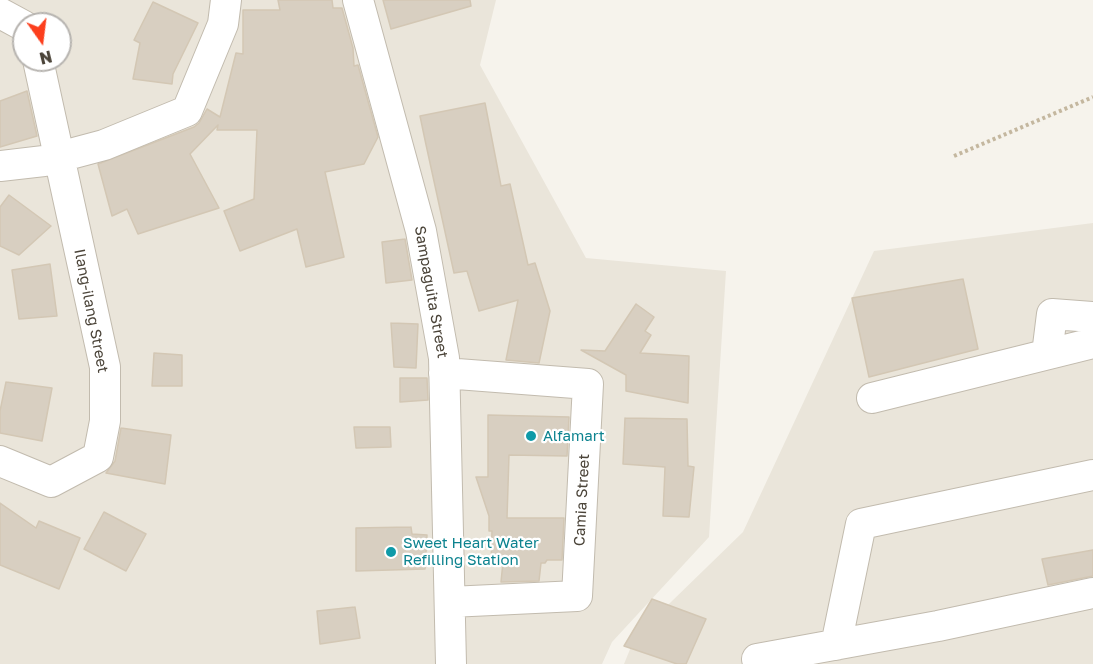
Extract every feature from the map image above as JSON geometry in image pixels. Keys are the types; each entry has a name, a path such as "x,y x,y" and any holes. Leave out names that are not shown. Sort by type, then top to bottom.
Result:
{"street":[{"path":"0,166 59,157 104,145 187,111 223,24 226,0"},
{"name":"Sampaguita Street","path":"358,0 421,231 434,293 444,373 451,664"},
{"name":"Ilang-ilang Street","path":"0,461 51,482 98,457 105,421 105,367 41,72"},
{"path":"1047,354 1052,314 1093,317"},
{"path":"872,398 1093,343"},
{"name":"Camia Street","path":"444,373 588,384 577,596 450,602"},
{"path":"836,645 861,524 1093,476"},
{"path":"757,659 1093,593"}],"path":[{"path":"954,156 1093,97"}],"shaded area":[{"path":"0,0 496,0 480,65 586,258 726,271 709,537 612,642 602,664 0,664"},
{"path":"1093,223 1093,664 624,664 635,637 743,532 874,251"}],"building":[{"path":"278,0 332,0 333,8 342,8 353,48 354,66 358,65 378,137 364,164 325,172 344,257 306,267 297,229 240,251 224,211 254,199 257,130 217,130 218,125 190,154 219,208 138,234 127,209 112,216 98,164 194,127 207,109 220,117 236,53 243,54 243,10 280,10"},
{"path":"383,0 470,0 471,6 391,29"},
{"path":"153,2 198,23 173,74 172,84 133,79 140,43 134,40"},
{"path":"27,91 37,136 0,147 0,101"},
{"path":"485,103 501,186 510,184 528,265 535,263 550,311 539,363 506,360 518,300 479,311 467,271 454,273 420,116"},
{"path":"9,195 51,226 19,255 0,246 0,207"},
{"path":"405,239 412,280 386,283 382,242"},
{"path":"50,264 57,316 19,319 12,270"},
{"path":"963,279 978,349 869,377 852,298"},
{"path":"636,304 654,317 645,331 651,335 640,353 689,356 688,403 626,391 626,375 581,350 605,351"},
{"path":"391,323 418,324 416,368 394,367"},
{"path":"154,353 182,355 182,386 152,386"},
{"path":"400,378 427,378 428,400 400,402"},
{"path":"6,382 52,388 42,441 0,433 0,411"},
{"path":"488,415 569,417 567,456 509,455 507,518 564,518 562,560 547,560 541,563 539,581 501,582 503,562 491,562 492,531 489,531 489,516 476,477 488,477"},
{"path":"625,418 687,419 688,466 694,467 689,517 663,516 665,467 623,464"},
{"path":"354,427 390,427 391,447 356,448"},
{"path":"121,428 171,435 165,484 106,473 115,461"},
{"path":"0,503 36,528 39,521 80,538 59,589 0,565"},
{"path":"104,512 146,534 126,571 84,549"},
{"name":"Sweet Heart Water Refilling Station","path":"411,527 412,534 427,535 425,569 356,571 356,528"},
{"path":"1093,550 1093,576 1048,585 1042,559"},
{"path":"652,599 706,619 686,664 677,664 624,646"},
{"path":"355,607 360,638 320,644 317,611"}],"place":[{"name":"Alfamart","path":"531,436"},
{"name":"Sweet Heart Water Refilling Station","path":"391,552"}]}
